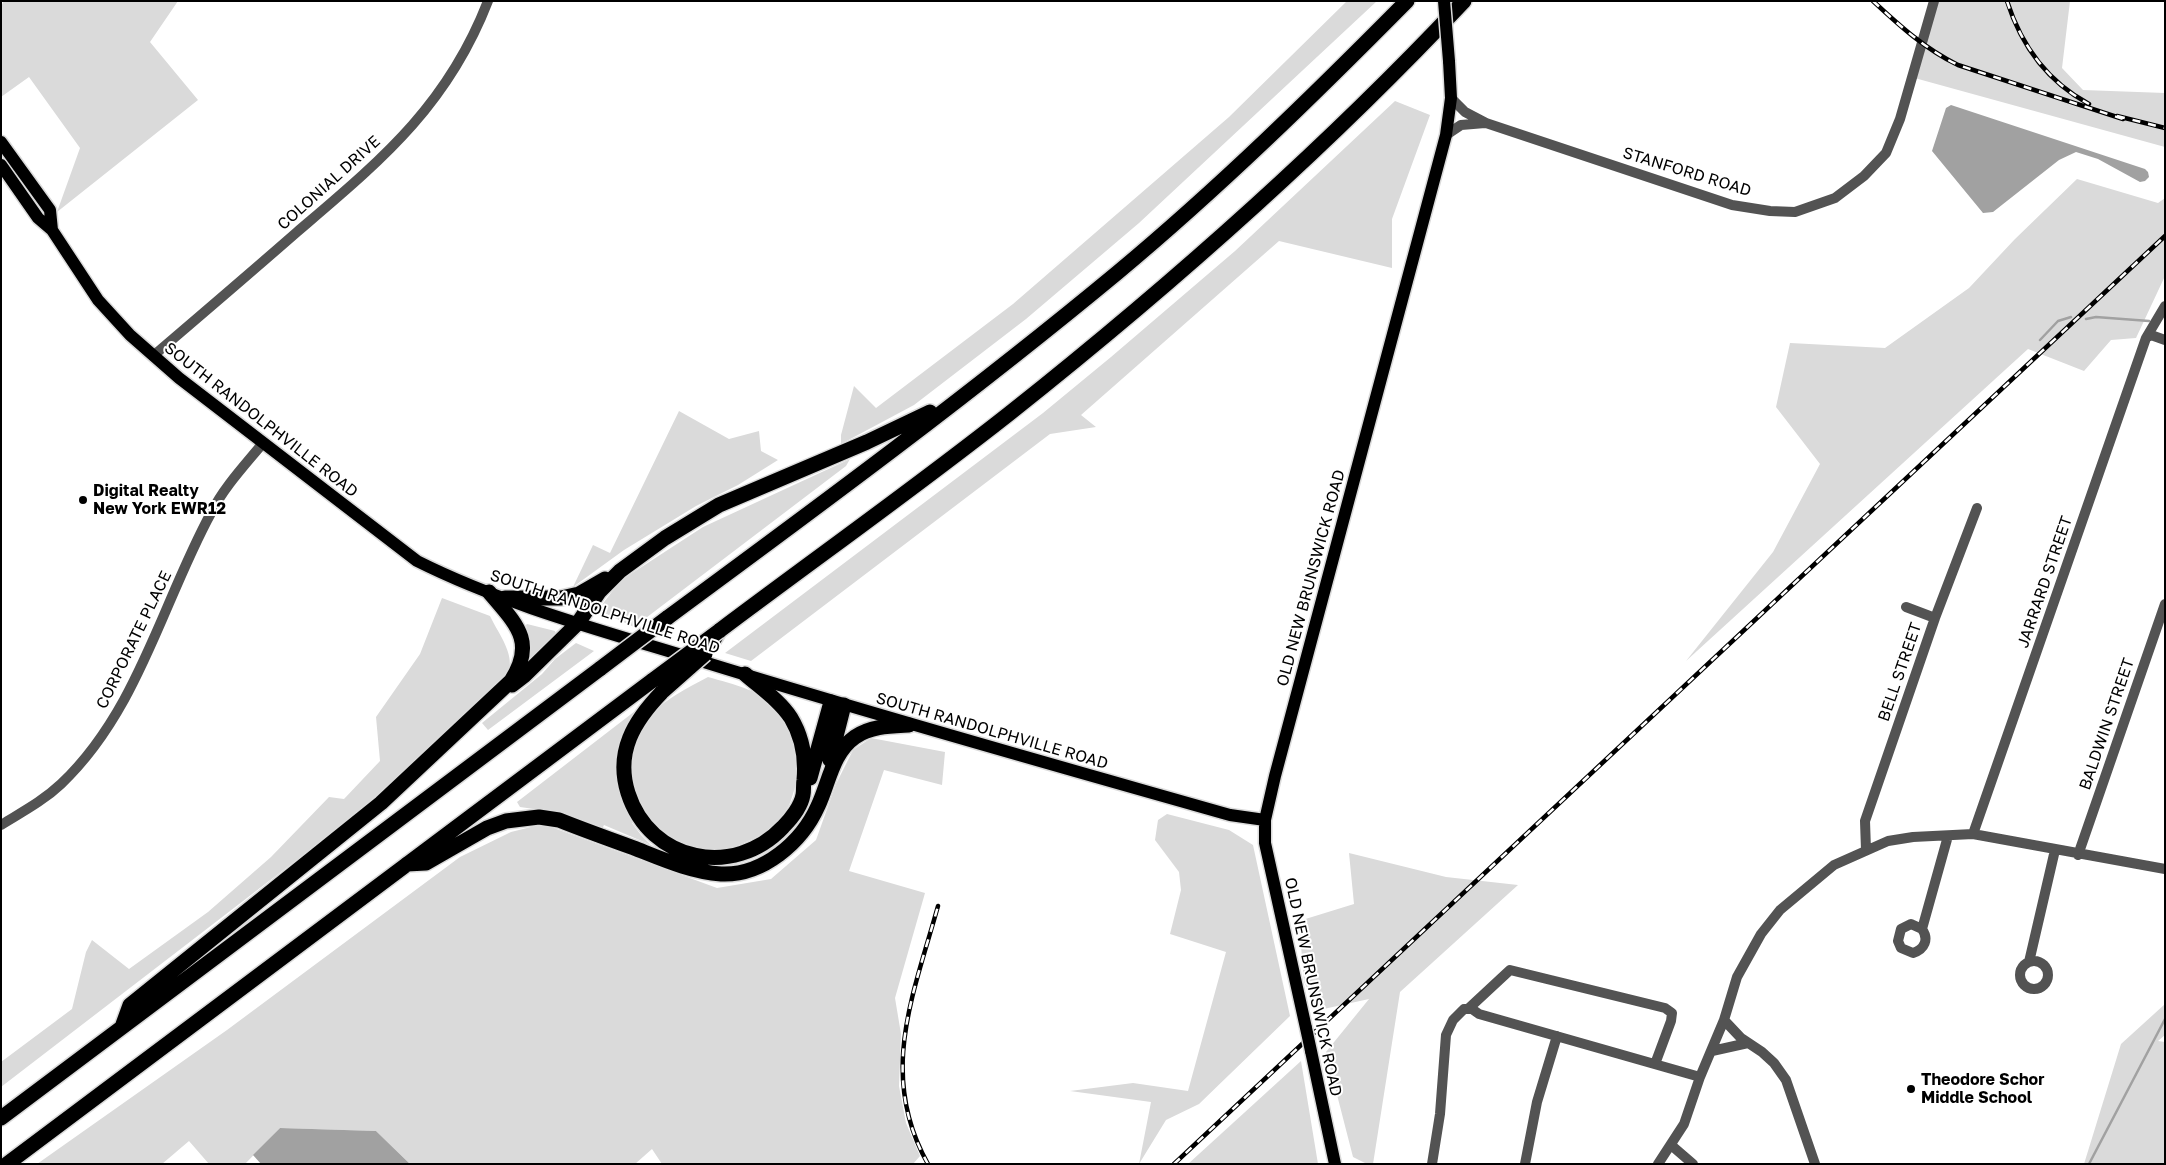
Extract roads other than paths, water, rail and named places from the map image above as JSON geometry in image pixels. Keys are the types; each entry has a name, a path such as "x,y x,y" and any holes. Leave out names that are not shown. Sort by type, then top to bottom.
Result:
{"highway":[{"path":"1,1118 1040,336 1158,237 1302,106 1407,1"},
{"path":"7,1164 407,864 658,686 719,631 1008,415 1130,316 1230,228 1313,152 1464,1"},
{"path":"505,598 561,598 579,594 620,571 665,538 719,505 867,442 960,398"},
{"path":"122,1027 130,1005 358,824 497,696 525,675 578,623 599,592 620,571"},
{"path":"489,592 519,628 523,649 518,670 497,696"},
{"path":"745,674 782,706 791,718 804,752 803,796"},
{"path":"658,686 636,722 624,752 625,782 629,796 641,820 655,836 672,847 698,856 722,858 747,852 776,835 788,822 809,784 838,704"},
{"path":"831,769 830,763 838,704"},
{"path":"407,864 426,863 487,828 506,821 540,816 559,820 681,866 722,874 753,868 775,858 800,835 818,806 831,769 844,747 858,736 879,727 909,725"}],"main road":[{"name":"OLD NEW BRUNSWICK ROAD","path":"1335,1164 1267,854 1265,820 1277,767 1446,135 1451,98 1444,1"},
{"name":"SOUTH RANDOLPHVILLE ROAD","path":"1,142 50,210 52,230"},
{"name":"SOUTH RANDOLPHVILLE ROAD","path":"1,165 38,218 52,230 98,300 113,318 153,356 410,557 445,575 505,598 578,623 838,704 1230,815 1265,820"}],"street":[{"name":"COLONIAL DRIVE","path":"153,356 373,166 408,131 447,82 467,46 488,1"},
{"name":"STANFORD ROAD","path":"1451,98 1465,112 1486,123 1732,205 1770,211 1795,212 1835,198 1864,176 1886,153 1900,119 1934,1"},
{"name":"STANFORD ROAD","path":"1446,135 1461,125 1486,123"},
{"name":"JARRARD STREET","path":"1973,834 2146,338 2165,306"},
{"path":"2146,338 2151,335 2165,340"},
{"name":"CORPORATE PLACE","path":"1,825 33,806 61,784 90,752 114,718 140,668 212,511 264,443"},
{"name":"BELL STREET","path":"1866,850 1865,821 1935,618 1977,508"},
{"name":"BALDWIN STREET","path":"2078,854 2165,604"},
{"path":"1906,607 1935,618"},
{"path":"1658,1164 1684,1124 1700,1077 1724,1020 1737,977 1761,934 1780,910 1834,865 1888,841 1913,837 1973,834 2165,870"},
{"path":"1922,929 1948,836"},
{"path":"2030,962 2055,850"},
{"path":"1432,1164 1440,1114 1446,1035 1452,1020 1464,1009 1468,1009 1510,970 1665,1008 1672,1014 1671,1021 1655,1064"},
{"path":"1468,1009 1479,1014 1700,1077"},
{"path":"1724,1020 1748,1043 1774,1063 1786,1080 1815,1164"},
{"path":"1525,1164 1537,1102 1557,1036"},
{"path":"1712,1051 1748,1043"},
{"path":"1671,1146 1693,1164"}],"waterway":[{"path":"2040,340 2058,321 2071,317"},
{"path":"2086,319 2096,317 2149,321"},
{"path":"2089,1164 2165,1019"}],"railway":[{"path":"1873,1 1924,44 1958,65 2123,119"},
{"path":"2007,1 2020,33 2038,61 2061,85 2089,104"},
{"path":"2117,116 2165,128"},
{"path":"1174,1164 2165,236"},
{"path":"928,1164 913,1131 905,1099 903,1067 905,1035 911,1004 938,906"}],"place":[{"name":"Digital Realty New York EWR12","path":"83,500"},
{"name":"Theodore Schor Middle School","path":"1911,1089"}]}
